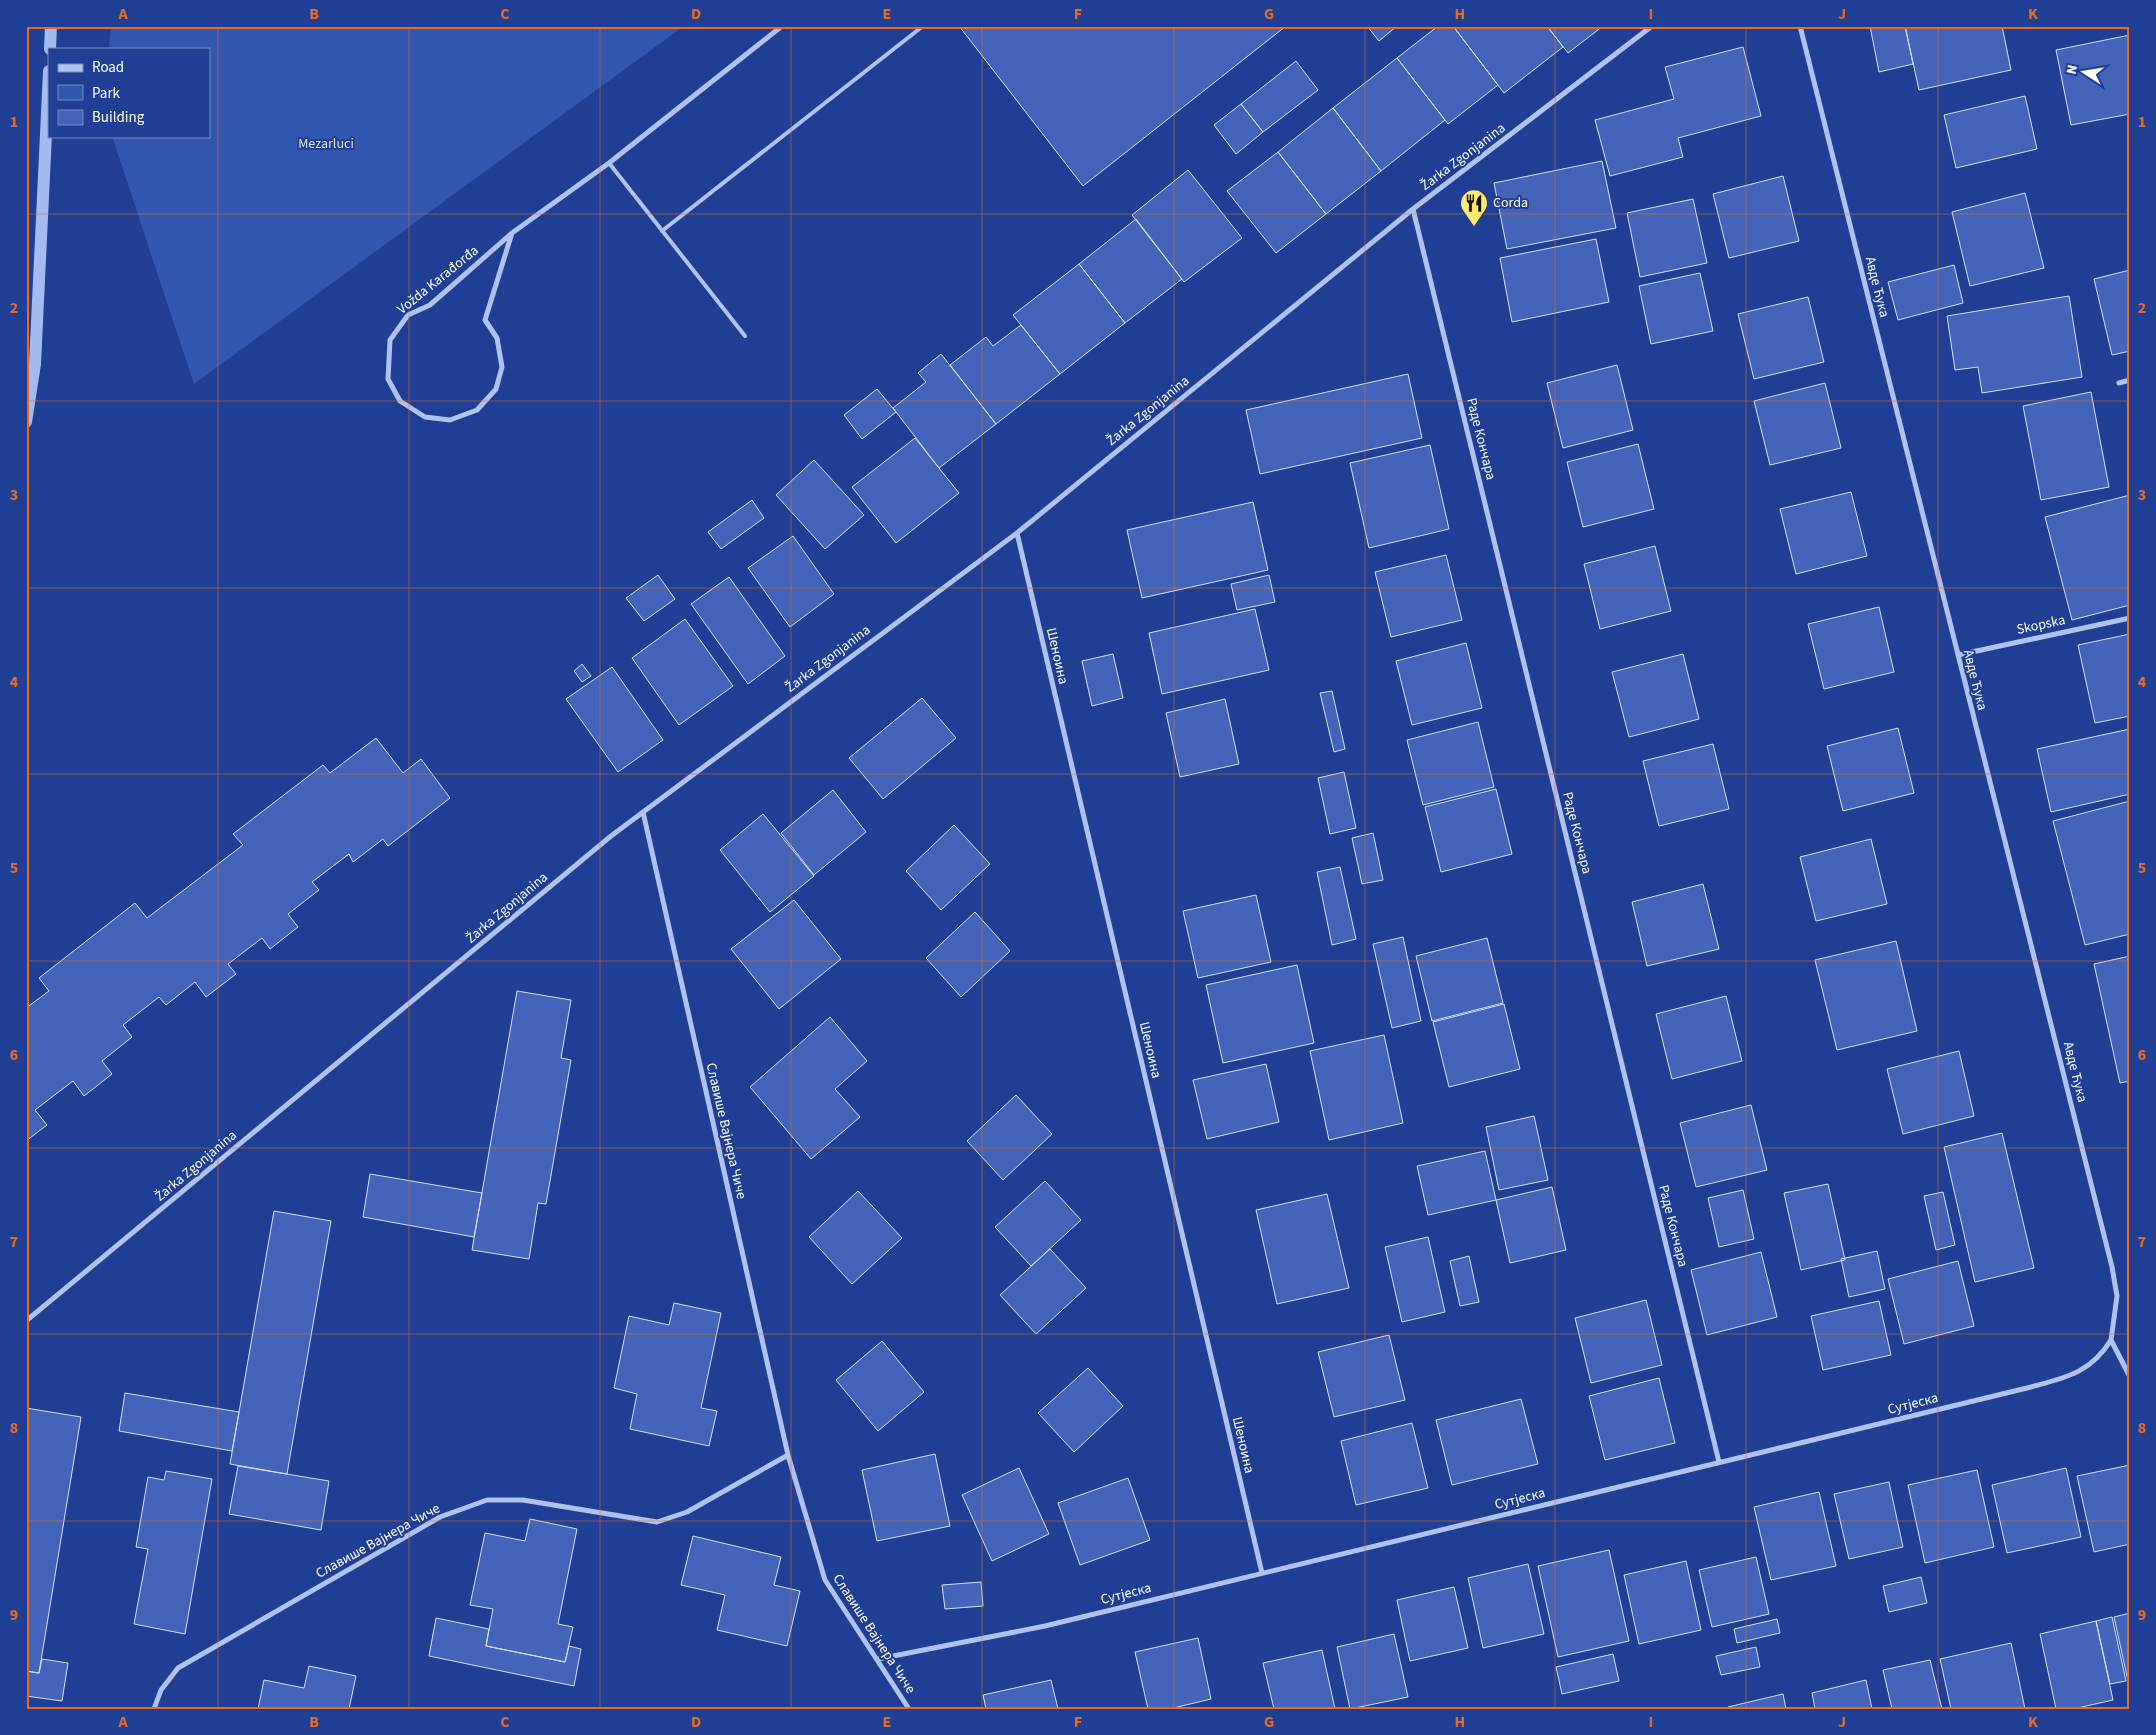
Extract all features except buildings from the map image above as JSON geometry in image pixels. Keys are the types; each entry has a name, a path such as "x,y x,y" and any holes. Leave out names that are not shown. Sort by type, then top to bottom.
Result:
{"street":[{"name":"Vožda Karađorđa","path":"512,233 485,320 498,338 502,366 496,389 477,410 450,420 425,417 400,401 388,379 390,340 408,315 430,305 512,233 609,163 782,26"},
{"name":"Žarka Zgonjanina","path":"26,1321 643,812 1017,533 1414,209 1652,26"},
{"name":"Авде Ћука","path":"1800,26 2112,1267 2116,1296 2111,1340"},
{"name":"Раде Кончара","path":"1414,209 1719,1462"},
{"path":"2119,383 2130,380"},
{"name":"Шеноина","path":"1017,533 1262,1573"},
{"name":"Skopska","path":"1958,655 2130,618"},
{"name":"Славише Вајнера Чиче","path":"643,812 788,1455 825,1580 909,1709"},
{"name":"Сутјеска","path":"878,1659 1045,1626 2075,1374 2102,1355 2111,1340"},
{"path":"2111,1340 2130,1377"},
{"name":"Славише Вајнера Чиче","path":"154,1709 161,1690 178,1668 440,1517 487,1500 523,1500 657,1522 687,1512 788,1455"}],"lane":[{"path":"662,231 923,26"},
{"path":"609,163 746,336"}],"green space":[{"name":"Mezarluci","path":"111,26 684,26 194,384 113,138 210,138 210,48 109,48"}],"waterway":[{"path":"50,48 51,26"},
{"path":"26,422 35,364 48,92"}],"place":[{"name":"Corda","path":"1474,227"}]}
